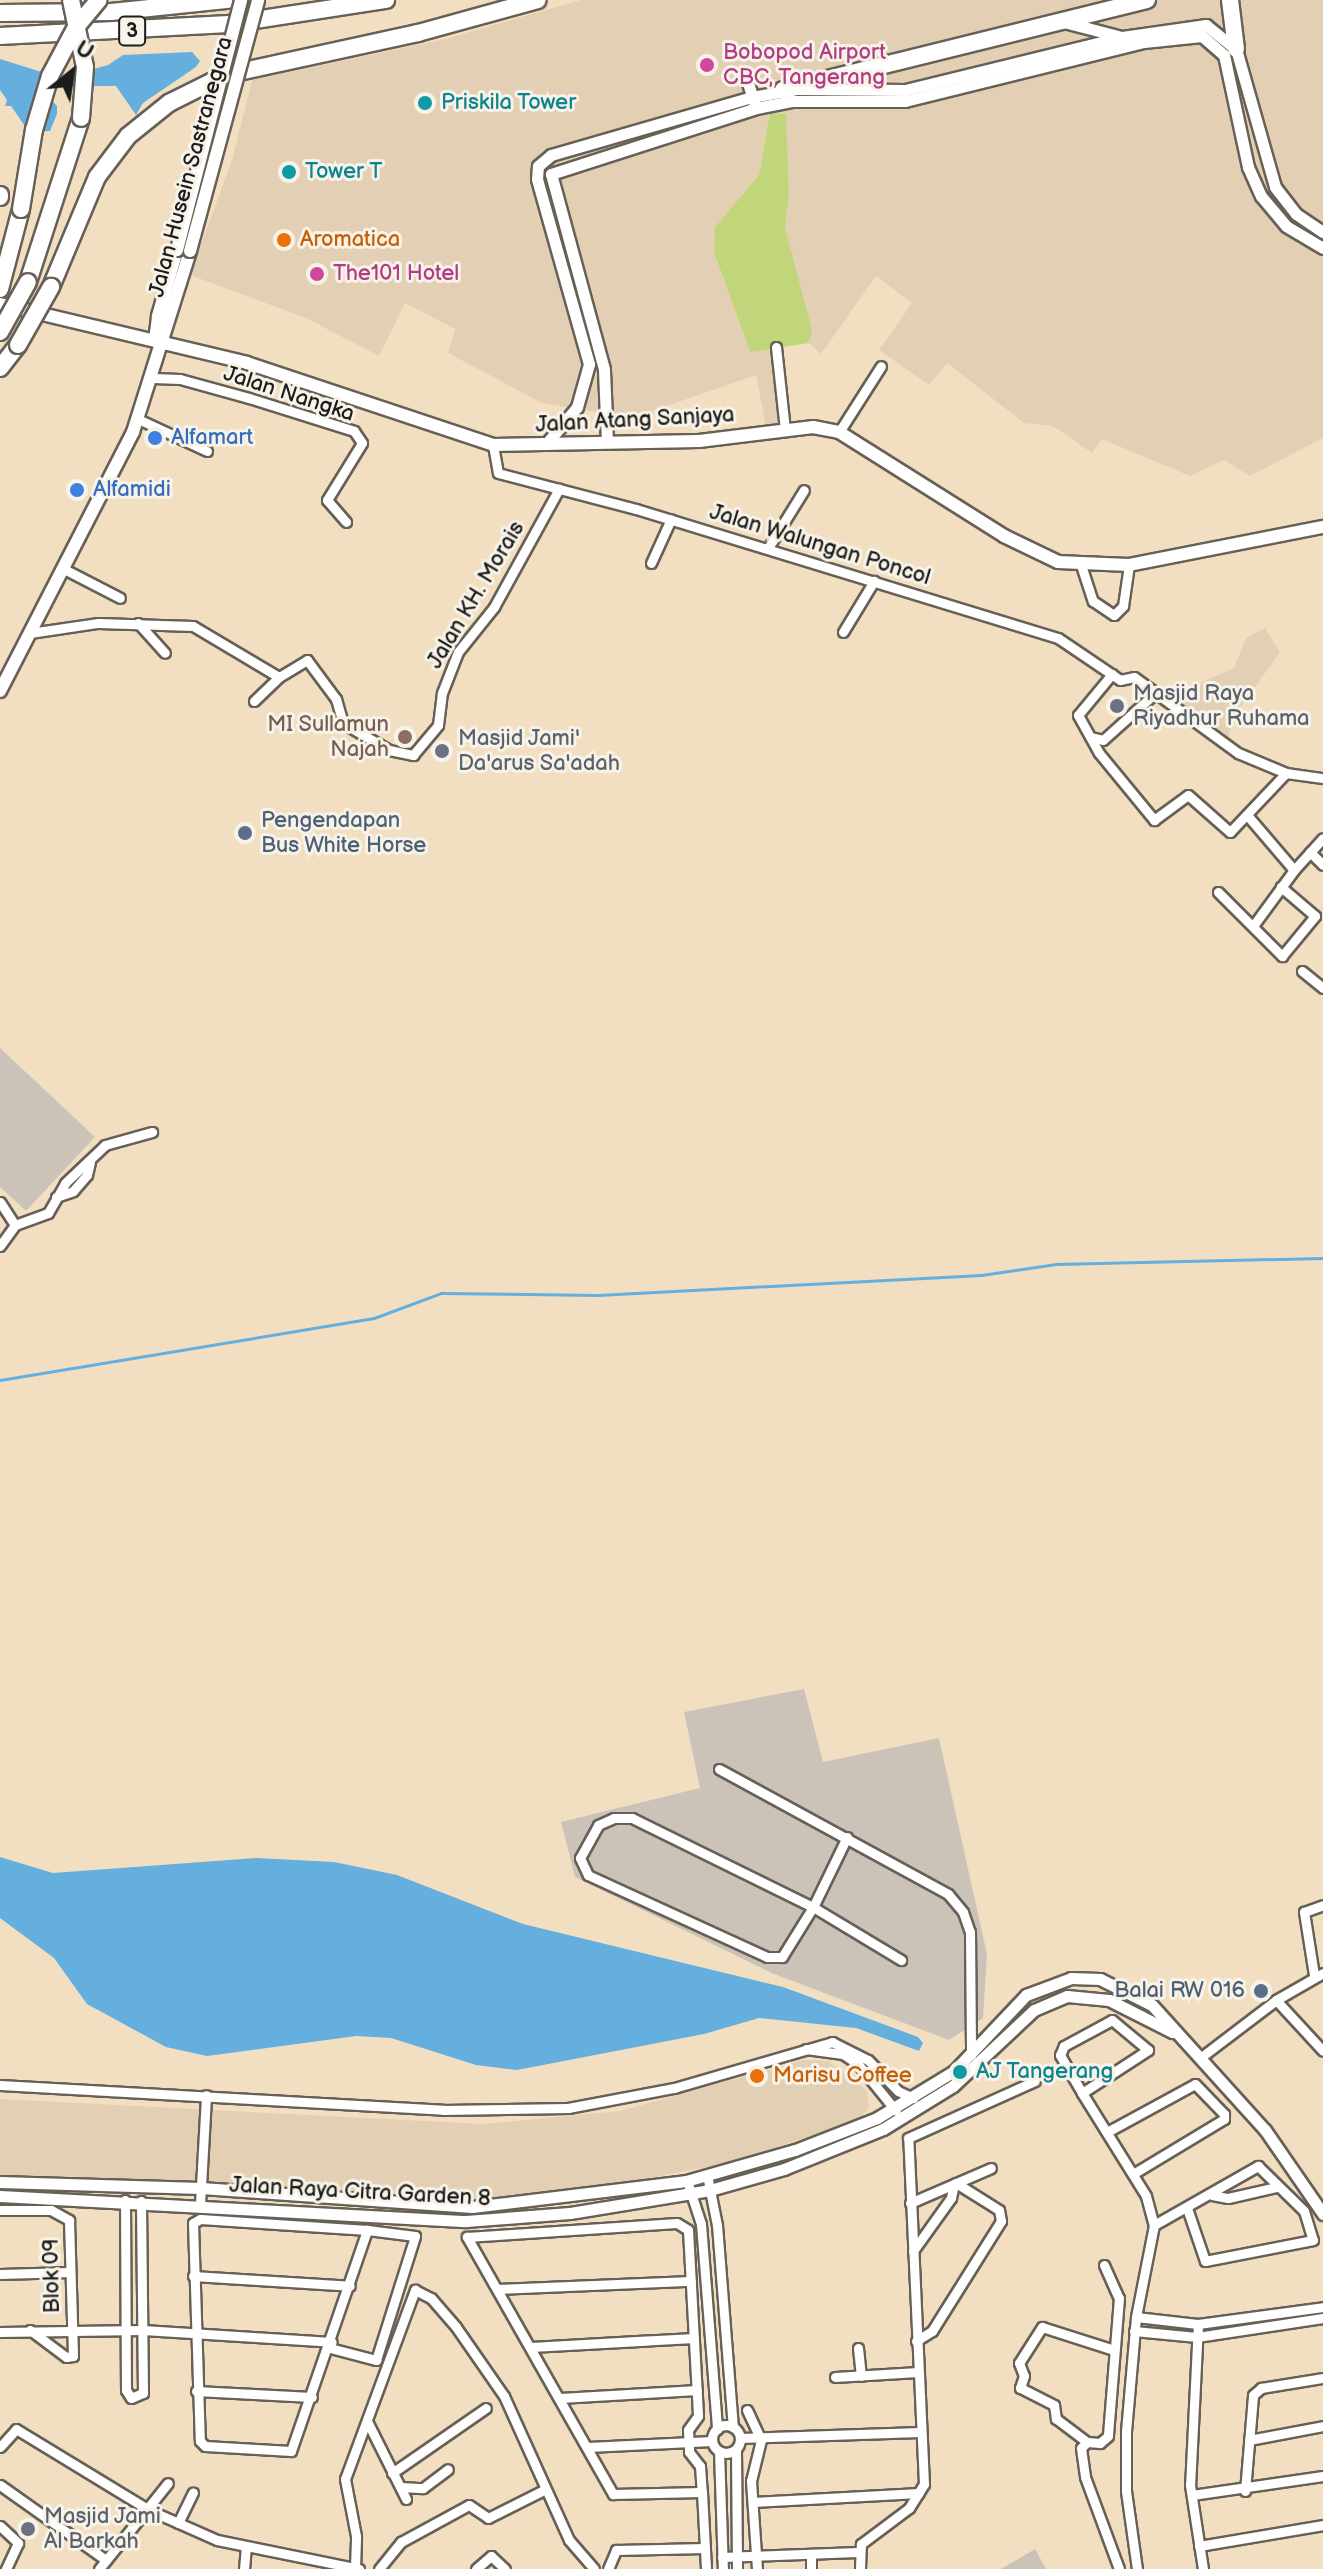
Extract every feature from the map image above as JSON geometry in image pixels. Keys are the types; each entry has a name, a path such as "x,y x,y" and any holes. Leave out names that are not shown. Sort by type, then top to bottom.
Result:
{"highway":[{"path":"0,332 28,282 81,118 85,67 71,0"},
{"path":"2,284 21,209 34,130 50,76 76,27 99,0"},
{"name":"3","path":"0,13 228,0"},
{"name":"3","path":"0,36 229,24 386,0"},
{"path":"0,368 18,345 51,287 97,177 128,136 169,103 225,75 418,33 538,0"},
{"path":"783,90 1068,23 1147,0"},
{"path":"1230,0 1236,49"},
{"path":"0,6 56,12"}],"main road":[{"name":"Jalan Husein Sastranegara","path":"0,691 138,419 170,320 241,0"},
{"name":"Jalan Husein Sastranegara","path":"163,344 156,333 158,316 184,250 258,0"},
{"path":"0,304 163,344"},
{"path":"170,320 175,336 188,349"},
{"path":"129,337 150,353 154,372"},
{"name":"Jalan Atang Sanjaya","path":"163,344 329,388 493,445 699,441 813,427 839,432 1041,558 1081,565 1129,565 1323,527"},
{"path":"154,372 168,354 188,349"}],"street":[{"path":"1068,23 1144,42"},
{"path":"607,442 604,369 551,174 562,166 754,103 783,90 905,90 1122,37 1206,25 1236,49 1262,154 1275,187 1296,214 1323,232"},
{"path":"546,444 577,407 589,364 537,179 538,166 551,155 754,103 905,101 1144,42 1185,35 1202,36 1218,45 1246,158 1261,196 1286,226 1323,248"},
{"path":"747,80 754,103"},
{"path":"1246,158 1262,154"},
{"path":"776,347 785,430"},
{"path":"839,432 881,366"},
{"name":"Jalan Nangka","path":"154,372 354,431 362,443 327,500 346,522"},
{"path":"138,419 207,451"},
{"name":"Jalan Walungan Poncol","path":"493,445 494,465 559,489 671,519 1058,638 1109,676 1128,679 1154,694 1228,748 1283,777 1323,778"},
{"name":"Jalan KH. Morais","path":"279,677 300,661 310,661 336,699 343,723 404,755 416,753 438,725 442,693 458,652 498,600 559,489"},
{"path":"770,544 804,490"},
{"path":"651,563 671,519"},
{"path":"1081,565 1093,601 1114,615 1123,606 1129,565"},
{"path":"62,568 120,598"},
{"path":"843,632 874,581"},
{"path":"30,633 138,623 198,627 279,677 254,701"},
{"path":"138,623 165,653"},
{"path":"1109,676 1078,712 1091,737 1154,820 1188,795 1227,832 1283,777"},
{"path":"1091,737 1103,740 1154,694"},
{"path":"1247,815 1294,870"},
{"path":"1253,926 1294,870 1323,838"},
{"path":"1310,852 1323,865"},
{"path":"1218,892 1282,956 1314,919 1281,887"},
{"path":"1302,971 1323,988"},
{"path":"0,1246 15,1225 48,1213 56,1197 73,1191 87,1175 90,1162 116,1139 152,1132"},
{"path":"0,1202 15,1225"},
{"path":"719,1769 933,1883 963,1912 973,1958 975,2060"},
{"path":"847,1837 813,1907 790,1951 782,1957 767,1957 588,1875 580,1858 598,1825 614,1818 632,1818 813,1907 901,1960"},
{"path":"1200,2058 1276,2000 1319,1974 1304,1912 1323,1905"},
{"name":"Jalan Raya Citra Garden 8","path":"0,2182 201,2185 472,2207 686,2181 795,2150 897,2114 913,2098 975,2060 1026,1995 1071,1978 1100,1979 1132,1992 1152,2005 1173,2032"},
{"name":"Jalan Raya Citra Garden 8","path":"0,2196 125,2200 472,2221 691,2195 784,2169 897,2114 975,2060 1034,2010 1067,1996 1109,2000 1173,2032"},
{"path":"1276,2000 1318,2038 1323,2051"},
{"path":"1082,2093 1149,2052 1112,2020 1062,2050 1082,2093 1133,2174 1154,2225 1134,2331 1125,2483 1137,2569"},
{"path":"1173,2032 1265,2130 1323,2214"},
{"path":"0,2085 443,2110 568,2108 674,2088 802,2048 832,2042 846,2047 913,2098"},
{"path":"802,2048 826,2050 858,2064 897,2114"},
{"path":"722,2557 858,2552 919,2493 924,2484 908,2138 1035,2081"},
{"path":"1107,2132 1195,2084 1225,2116 1133,2174"},
{"path":"200,2204 206,2095"},
{"path":"1154,2225 1212,2195 1258,2166 1276,2187 1304,2211 1311,2243 1205,2261 1187,2208"},
{"path":"910,2203 991,2168"},
{"path":"707,2175 733,2427 740,2438"},
{"path":"686,2181 701,2224 717,2429 712,2441"},
{"path":"913,2251 951,2198 955,2184"},
{"path":"916,2341 932,2331 1001,2221 999,2210 955,2184"},
{"path":"1212,2195 1228,2198 1276,2187"},
{"path":"125,2200 126,2390 131,2398 143,2393 141,2201"},
{"name":"Blok 09","path":"0,2210 51,2210 69,2220 71,2330 0,2332"},
{"path":"30,2330 70,2358 71,2330 143,2330 194,2332 331,2345 376,2360 418,2241 410,2233 367,2230 196,2220 194,2332 200,2441 205,2446 291,2451 331,2345 367,2230"},
{"path":"702,2492 618,2497 467,2237 681,2224 688,2230 698,2416 688,2430 689,2452 700,2466 702,2492 706,2569"},
{"path":"125,2230 142,2231"},
{"path":"1104,2265 1119,2298 1108,2436 1100,2443 1087,2442 1056,2419 1054,2405 1021,2390 1019,2363 1042,2327 1114,2350"},
{"path":"0,2274 70,2272"},
{"path":"193,2276 350,2286"},
{"path":"497,2289 691,2281"},
{"path":"0,2447 16,2429 149,2510 178,2523 246,2547 357,2568 356,2536 345,2479 415,2290 431,2298 456,2327 504,2396 569,2540 594,2569"},
{"path":"1134,2331 1197,2337 1323,2316 1322,2307 1198,2324 1136,2317"},
{"path":"1198,2324 1192,2495 1203,2569"},
{"path":"531,2347 694,2338"},
{"path":"858,2348 861,2376"},
{"path":"835,2377 918,2372"},
{"path":"1245,2491 1256,2390 1323,2378"},
{"path":"560,2398 697,2390"},
{"path":"196,2391 312,2397"},
{"path":"392,2473 486,2408"},
{"path":"747,2410 761,2440 753,2462 757,2569"},
{"path":"368,2423 406,2499"},
{"path":"1249,2440 1323,2426"},
{"path":"717,2429 733,2427"},
{"path":"740,2438 761,2440 920,2432"},
{"path":"737,2569 736,2450 740,2438"},
{"path":"588,2447 712,2441"},
{"path":"712,2441 719,2451 723,2569"},
{"path":"1087,2442 1081,2448 1085,2477 1119,2569"},
{"path":"719,2451 736,2450"},
{"path":"401,2487 423,2488 448,2469"},
{"path":"1192,2495 1245,2491 1323,2476"},
{"path":"0,2485 102,2565 168,2483"},
{"path":"379,2569 401,2542 469,2505 488,2518 544,2490"},
{"path":"178,2523 193,2492"},
{"path":"753,2502 919,2493"},
{"path":"1199,2546 1323,2525"},
{"path":"0,2526 18,2543 6,2569"},
{"path":"244,2569 246,2547"},
{"path":"608,2569 616,2550 705,2548"},
{"path":"858,2552 860,2569"},
{"path":"811,2554 811,2569"},
{"path":"476,2569 491,2556 505,2569"}],"shaded area":[{"path":"581,0 1323,0 1323,438 1250,476 1224,460 1190,476 1102,439 1092,453 1053,426 1024,423 947,363 929,385 879,350 912,303 876,276 821,354 809,343 811,330 785,228 789,195 785,114 770,114 759,175 715,227 714,252 750,352 774,344 778,424 766,427 756,375 632,418 542,403 448,353 455,329 405,303 379,356 306,318 190,275 232,160 252,80 441,40"},
{"path":"1265,628 1280,652 1235,715 1227,741 1180,707 1204,681 1234,668 1246,638"},
{"path":"0,1048 95,1137 26,1211 0,1187"},
{"path":"804,1689 823,1762 939,1738 987,1954 983,2018 949,2040 774,1974 575,1877 561,1822 700,1788 684,1712"},
{"path":"804,2060 828,2061 867,2091 869,2106 860,2120 731,2162 585,2191 472,2201 63,2176 0,2176 0,2099 483,2124 620,2111"},
{"path":"1035,2549 1046,2569 1001,2569"}],"green space":[{"path":"770,113 786,114 789,195 785,228 812,330 809,343 750,352 714,252 715,227 759,175"}],"water":[{"path":"192,52 200,61 196,67 143,103 136,115 116,86 53,86 47,95 57,106 57,114 50,131 29,132 11,106 5,106 7,100 0,90 0,59 61,78 108,65 123,55"},
{"path":"0,1857 53,1873 257,1858 334,1862 397,1875 523,1924 783,1987 918,2037 923,2043 919,2051 856,2028 759,2018 704,2034 517,2070 476,2065 391,2038 356,2036 207,2056 166,2047 87,2004 54,1958 0,1918"}],"waterway":[{"path":"0,1380 374,1318 441,1293 598,1295 981,1275 1056,1264 1323,1258"}],"place":[{"name":"Bobopod Airport CBC, Tangerang","path":"707,65"},
{"name":"Priskila Tower","path":"425,103"},
{"name":"Tower T","path":"289,172"},
{"name":"Aromatica","path":"284,240"},
{"name":"The101 Hotel","path":"317,274"},
{"name":"Alfamart","path":"155,438"},
{"name":"Alfamidi","path":"77,490"},
{"name":"Masjid Raya Riyadhur Ruhama","path":"1117,706"},
{"name":"MI Sullamun Najah","path":"405,737"},
{"name":"Masjid Jami' Da'arus Sa'adah","path":"442,751"},
{"name":"Pengendapan Bus White Horse","path":"245,833"},
{"name":"Balai RW 016","path":"1261,1991"},
{"name":"AJ Tangerang","path":"960,2072"},
{"name":"Marisu Coffee","path":"757,2076"},
{"name":"Masjid Jami Al Barkah","path":"28,2529"}]}
